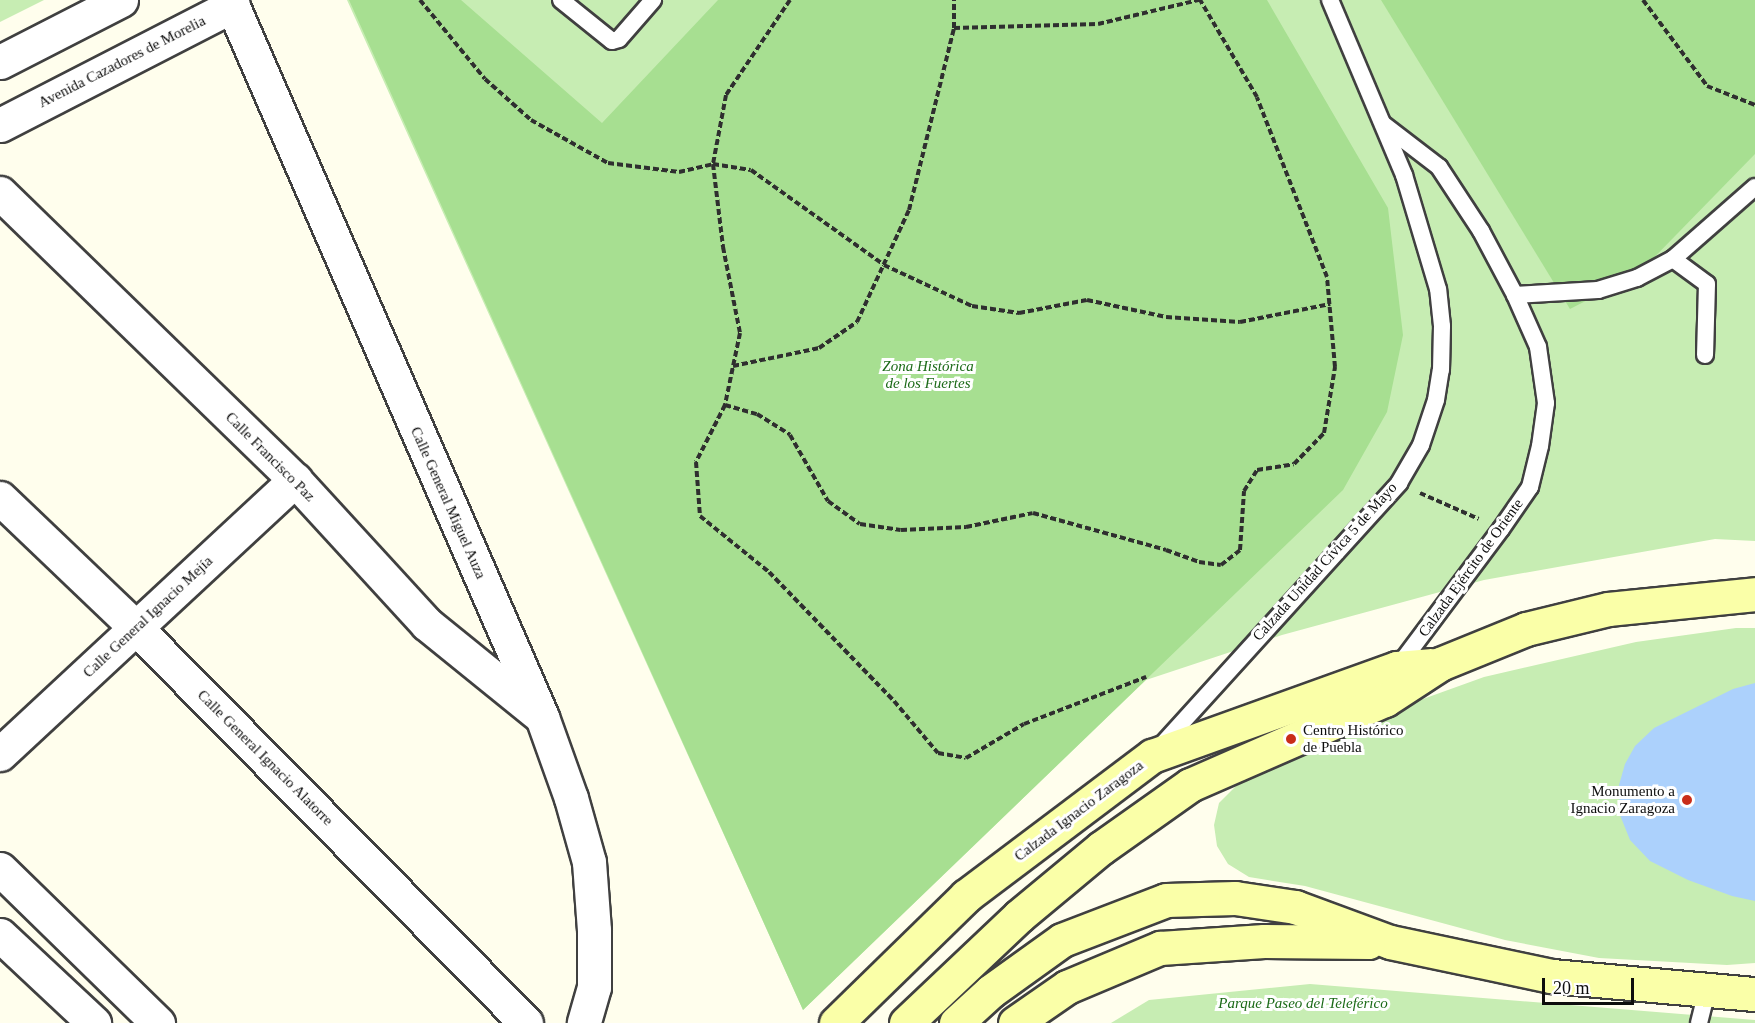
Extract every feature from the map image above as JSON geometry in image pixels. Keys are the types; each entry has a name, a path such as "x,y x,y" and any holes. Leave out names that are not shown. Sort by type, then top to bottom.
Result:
{"main road":[{"name":"Calzada Ignacio Zaragoza","path":"906,1023 1018,916 1101,848 1190,785 1385,700 1440,664 1526,629 1608,609 1755,594"},
{"name":"Calzada Ignacio Zaragoza","path":"836,1023 966,896 1152,756 1396,668 1440,664"},
{"path":"956,1023 991,991 1062,940 1166,900 1235,898 1295,907 1390,942 1552,976 1755,994"},
{"path":"1015,1023 1066,987 1160,948 1264,941 1390,942"}],"street":[{"path":"0,62 121,0"},
{"name":"Avenida Cazadores de Morelia","path":"0,125 236,2"},
{"name":"Calle General Miguel Auza","path":"236,2 542,717 571,798 589,862 594,930 594,987 584,1023"},
{"name":"Calle Francisco Paz","path":"0,193 295,480 427,624 542,717"},
{"name":"Calle General Ignacio Mejía","path":"0,754 295,480"},
{"name":"Calle General Ignacio Alatorre","path":"0,498 136,628 526,1023"},
{"path":"0,869 158,1023"},
{"path":"0,935 94,1023"}],"lane":[{"path":"561,0 612,40 619,39 653,0"},
{"name":"Calzada Unidad Cívica 5 de Mayo","path":"1152,756 1399,483 1422,444 1436,400 1441,370 1442,326 1438,289 1404,175 1330,0"},
{"name":"Calzada Ejército de Oriente","path":"1382,124 1439,167 1481,231 1515,296 1538,347 1546,403 1540,446 1530,487 1502,529 1396,668 1385,700"},
{"path":"1515,296 1598,290 1637,278 1673,259 1755,187"},
{"path":"1673,259 1707,284 1705,354"},
{"path":"1699,1023 1707,990"}],"path":[{"path":"420,0 484,79 531,120 608,162 679,172 713,164 751,170 884,265 972,306 1019,313 1087,300 1166,317 1240,322 1329,304"},
{"path":"790,0 726,95 713,164 723,247 740,333 725,405 696,462 700,516 769,572 894,701 938,753 966,758 1024,724 1146,677"},
{"path":"734,366 819,348 857,322 909,210 954,28 954,0"},
{"path":"725,405 757,414 790,435 828,501 860,524 901,530 966,527 1033,513 1166,550 1199,562 1221,565 1239,550 1244,491 1257,470 1294,464 1324,433 1335,368 1327,277 1257,97 1200,0 1098,24 954,28"},
{"path":"1643,0 1707,86 1755,105"},
{"path":"1399,483 1502,529"}],"green space":[{"path":"0,0 44,0 0,22"},
{"name":"Zona Histórica de los Fuertes","path":"347,0 1755,0 1755,541 1715,539 1484,580 1282,635 1146,680 803,1010"},
{"name":"Zona Histórica de los Fuertes","path":"349,0 461,0 602,123 718,0 1267,0 1388,208 1403,335 1387,412 1343,490 803,1010"},
{"path":"1381,0 1755,0 1755,154 1638,274 1570,309"},
{"path":"1736,628 1755,628 1755,963 1727,965 1599,958 1505,940 1305,886 1249,877 1228,864 1217,846 1214,825 1219,803 1236,786 1362,721 1484,677 1636,642"},
{"name":"Parque Paseo del Teleférico","path":"1310,984 1755,1020 1755,1023 1111,1023 1149,1000"}],"water":[{"name":"Monumento a Ignacio Zaragoza","path":"1755,683 1755,901 1732,896 1688,880 1650,861 1630,840 1620,815 1619,785 1625,764 1635,746 1654,728 1733,689"}],"place":[{"name":"Centro Histórico de Puebla","path":"1291,739"},
{"name":"Monumento a Ignacio Zaragoza","path":"1687,800"}]}
